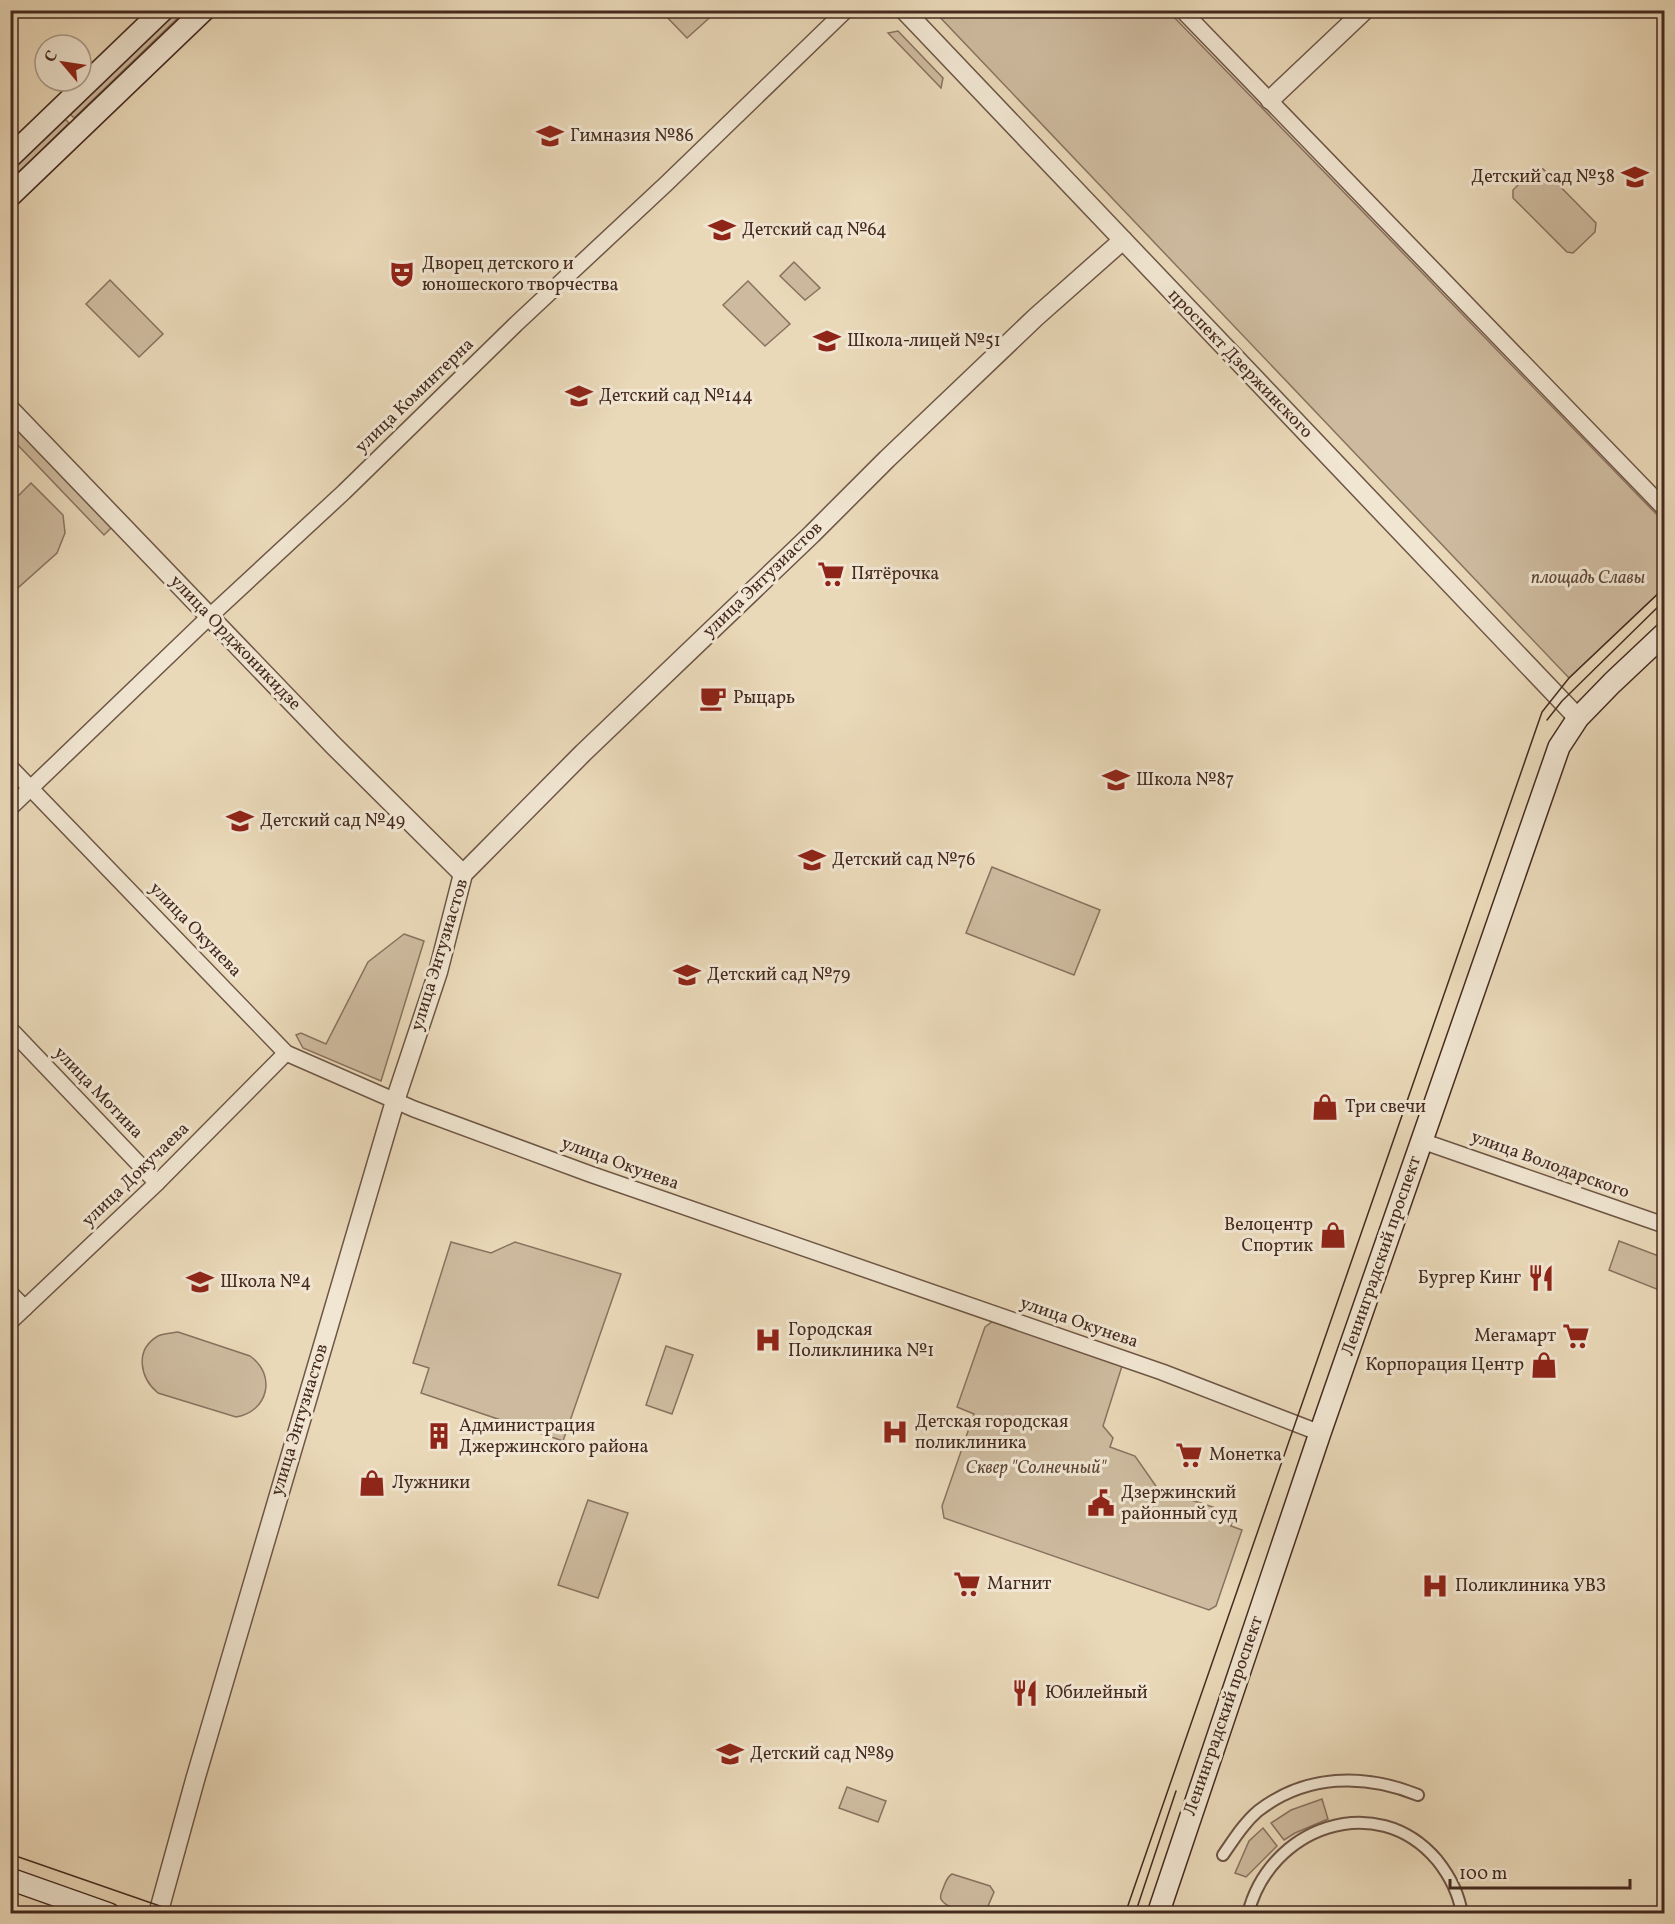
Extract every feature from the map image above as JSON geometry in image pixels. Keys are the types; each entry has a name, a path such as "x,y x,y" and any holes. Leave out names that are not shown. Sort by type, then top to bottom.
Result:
{"main road":[{"path":"10,157 163,10"},
{"path":"10,196 204,10"},
{"name":"Ленинградский проспект","path":"1158,1914 1320,1433 1559,747 1578,718 1665,634"},
{"path":"10,1879 109,1914"}],"street":[{"name":"улица Коминтерна","path":"10,808 209,617 350,487 516,324 667,183 846,10"},
{"name":"проспект Дзержинского","path":"904,10 1578,718"},
{"path":"1182,10 1665,508"},
{"path":"1270,100 1365,10"},
{"name":"улица Энтузиастов","path":"158,1914 195,1780 394,1101 438,972 463,874 583,753 887,459 1036,317 1123,240"},
{"name":"улица Орджоникидзе","path":"10,409 333,745 463,874"},
{"name":"улица Окунева","path":"10,767 285,1053 394,1101 676,1204 1162,1372 1320,1433"},
{"name":"улица Мотина","path":"10,1029 158,1183"},
{"name":"улица Докучаева","path":"10,1322 158,1183 285,1053"},
{"name":"улица Володарского","path":"1422,1141 1665,1225"},
{"path":"10,1293 25,1308"},
{"path":"1224,1855 1242,1828 1257,1812 1271,1802 1323,1782 1361,1779 1390,1784 1418,1795"},
{"path":"1248,1914 1252,1898 1260,1883 1272,1864 1286,1849 1322,1829 1364,1823 1403,1834 1425,1848 1443,1868 1454,1886 1462,1914"}],"green space":[{"path":"169,11 185,11 74,118 66,110 84,93 93,93 93,84"},
{"path":"668,11 717,11 687,38 664,14"},
{"name":"площадь Славы","path":"934,11 1168,11 1664,522 1664,588 1569,678"},
{"path":"898,31 943,78 941,88 888,33"},
{"path":"61,115 69,123 11,180 11,164"},
{"path":"1536,167 1543,169 1596,223 1595,232 1573,253 1567,252 1513,198 1513,190"},
{"path":"794,262 820,288 805,300 780,276"},
{"path":"110,280 163,334 139,357 86,304"},
{"path":"748,281 790,324 765,346 723,305"},
{"path":"10,422 112,527 104,535 11,438"},
{"path":"31,483 63,515 65,533 57,553 11,594 11,503"},
{"path":"992,867 1100,910 1074,975 966,933"},
{"path":"404,934 424,941 381,1081 303,1048 296,1035 301,1033 326,1044 368,962"},
{"path":"1619,1241 1664,1258 1664,1292 1609,1270"},
{"path":"451,1242 491,1253 515,1242 621,1274 563,1441 421,1393 429,1368 413,1363"},
{"name":"Сквер \"Солнечный\"","path":"993,1321 1122,1366 1103,1426 1113,1438 1110,1447 1135,1456 1158,1489 1234,1514 1231,1526 1242,1530 1216,1606 1209,1610 944,1518 942,1506 974,1414 957,1407 985,1327"},
{"path":"178,1332 250,1356 264,1373 266,1382 262,1401 247,1414 236,1417 158,1393 147,1380 144,1372 142,1364 145,1349 158,1336"},
{"path":"666,1346 693,1355 672,1414 646,1405"},
{"path":"588,1500 628,1513 598,1598 558,1585"},
{"path":"847,1787 886,1801 878,1822 839,1808"},
{"path":"1322,1799 1328,1819 1284,1840 1271,1823 1291,1810"},
{"path":"1263,1828 1277,1846 1246,1877 1235,1873 1249,1841"},
{"path":"952,1874 990,1886 994,1892 985,1913 961,1910 944,1903 941,1894 947,1879"}],"tram line":[{"path":"1125,1914 1542,712 1569,678 1664,588"},
{"path":"1547,720 1562,701 1664,601"},
{"path":"1135,1914 1176,1791"},
{"path":"10,1854 183,1914"}],"place":[{"name":"Гимназия №86","path":"550,136"},
{"name":"Детский сад №38","path":"1635,177"},
{"name":"Детский сад №64","path":"722,230"},
{"name":"Дворец детского и юношеского творчества","path":"402,274"},
{"name":"Школа-лицей №51","path":"827,341"},
{"name":"Детский сад №144","path":"579,396"},
{"name":"Пятёрочка","path":"831,574"},
{"name":"Рыцарь","path":"713,698"},
{"name":"Школа №87","path":"1116,780"},
{"name":"Детский сад №49","path":"240,821"},
{"name":"Детский сад №76","path":"812,860"},
{"name":"Детский сад №79","path":"687,975"},
{"name":"Три свечи","path":"1325,1107"},
{"name":"Велоцентр Спортик","path":"1333,1235"},
{"name":"Бургер Кинг","path":"1541,1278"},
{"name":"Школа №4","path":"200,1282"},
{"name":"Мегамарт","path":"1576,1336"},
{"name":"Городская Поликлиника №1","path":"768,1340"},
{"name":"Корпорация Центр","path":"1544,1365"},
{"name":"Детская городская поликлиника","path":"895,1432"},
{"name":"Администрация Джержинского района","path":"439,1436"},
{"name":"Монетка","path":"1189,1455"},
{"name":"Лужники","path":"372,1483"},
{"name":"Дзержинский районный суд","path":"1101,1503"},
{"name":"Магнит","path":"967,1584"},
{"name":"Поликлиника УВЗ","path":"1435,1586"},
{"name":"Юбилейный","path":"1025,1693"},
{"name":"Детский сад №89","path":"730,1754"}]}
